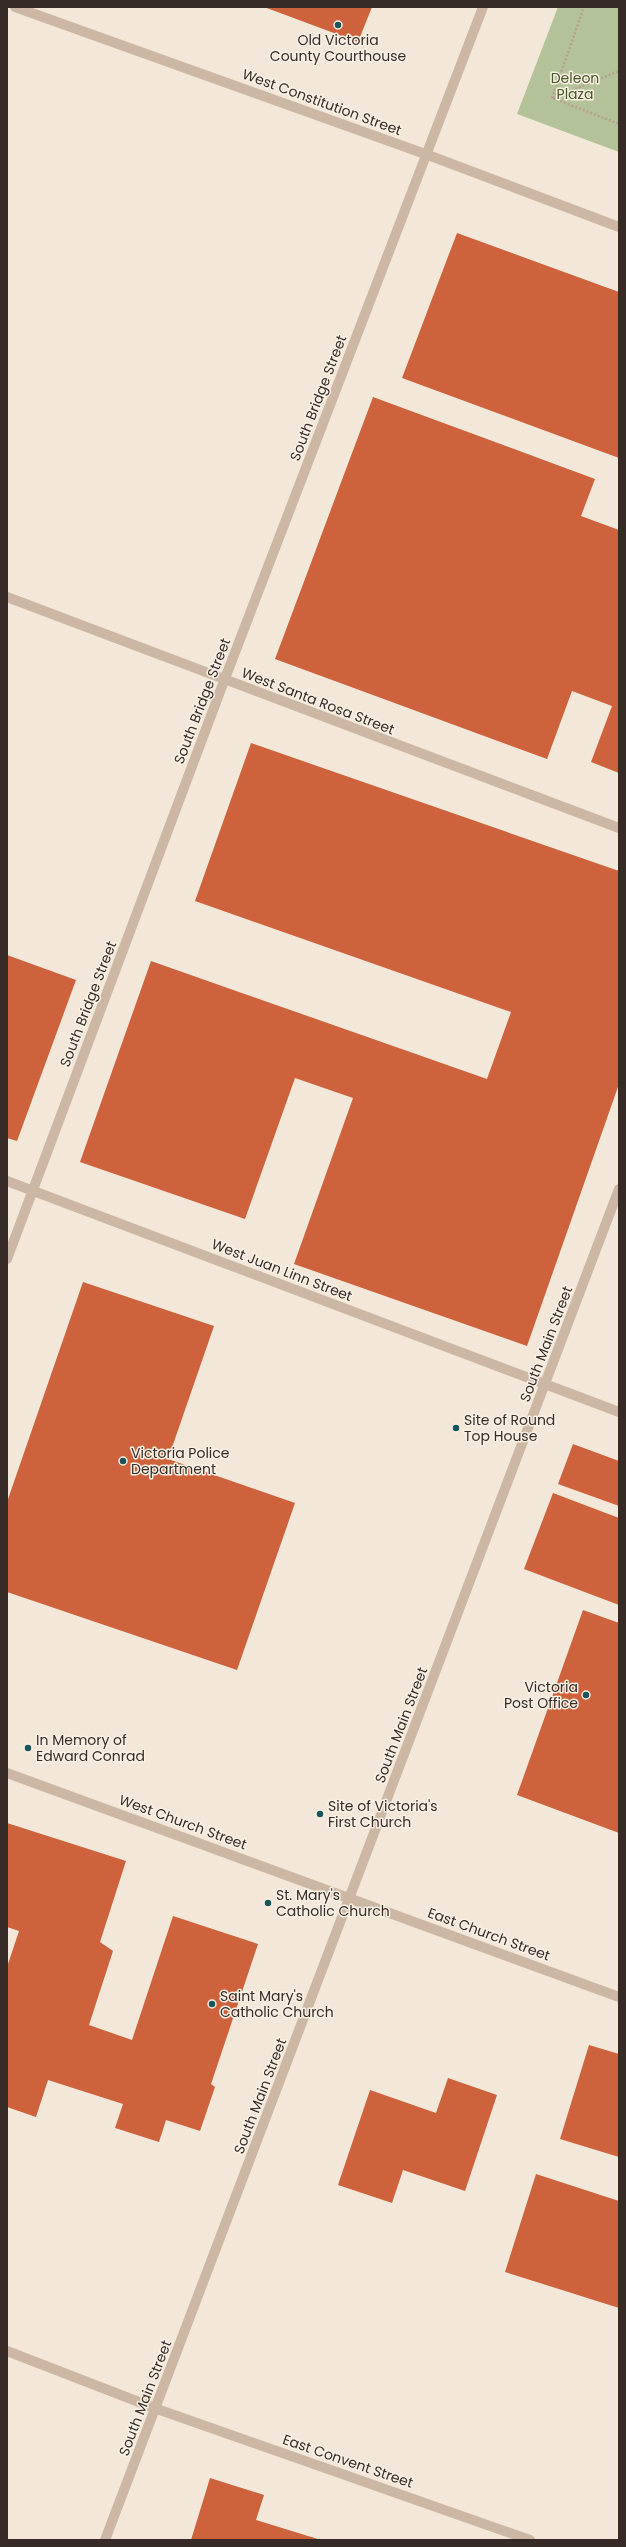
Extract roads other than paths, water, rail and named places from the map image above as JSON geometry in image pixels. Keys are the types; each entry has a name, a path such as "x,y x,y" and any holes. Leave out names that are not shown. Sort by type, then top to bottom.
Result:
{"street":[{"name":"West Constitution Street","path":"15,7 428,155 619,227"},
{"name":"South Bridge Street","path":"7,1259 224,680 428,155 483,7"},
{"name":"West Santa Rosa Street","path":"7,597 619,828"},
{"name":"West Juan Linn Street","path":"7,1182 619,1412"},
{"name":"South Main Street","path":"105,2540 157,2409 619,1189"},
{"name":"West Church Street","path":"7,1773 350,1897"},
{"name":"East Church Street","path":"350,1897 619,1997"},
{"name":"East Convent Street","path":"7,2351 157,2409 530,2540"}],"place":[{"name":"Old Victoria County Courthouse","path":"338,25"},
{"name":"Site of Round Top House","path":"456,1428"},
{"name":"Victoria Police Department","path":"123,1461"},
{"name":"Victoria Post Office","path":"586,1695"},
{"name":"In Memory of Edward Conrad","path":"28,1748"},
{"name":"Site of Victoria's First Church","path":"320,1814"},
{"name":"St. Mary's Catholic Church","path":"268,1903"},
{"name":"Saint Mary's Catholic Church","path":"212,2004"}],"park label":[{"name":"Deleon Plaza","path":"575,86"}]}
